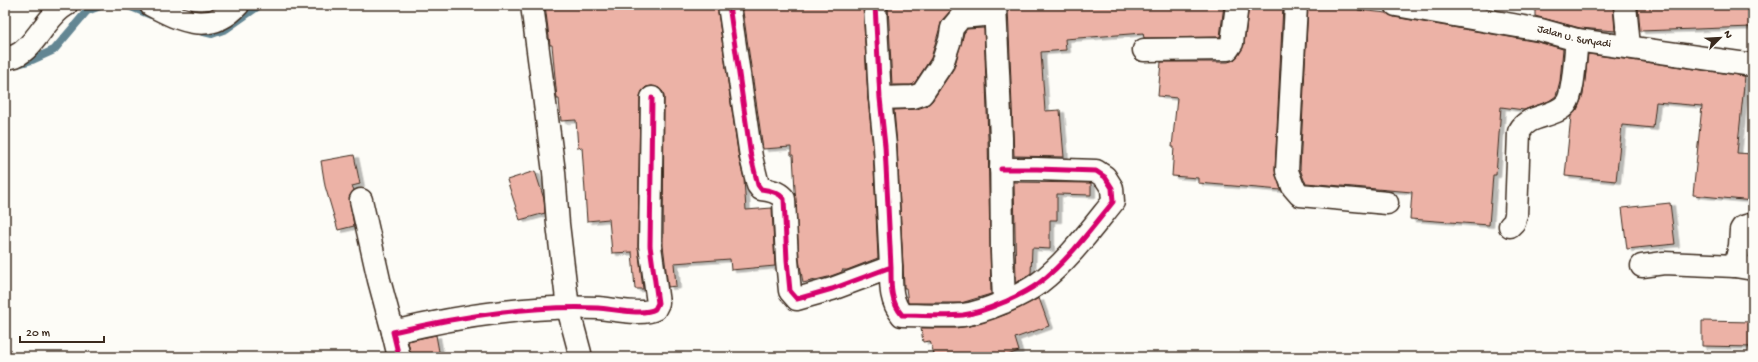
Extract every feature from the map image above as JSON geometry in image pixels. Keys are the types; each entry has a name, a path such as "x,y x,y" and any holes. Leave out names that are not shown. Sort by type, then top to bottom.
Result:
{"street":[{"path":"5,59 18,55 23,51 47,22 66,5"},
{"path":"151,5 172,15 201,24 224,16 238,5"},
{"path":"532,5 554,172 558,224 568,308 580,353 579,357"},
{"path":"729,5 751,157 758,184 762,190 771,190 781,196 784,200 786,260 792,294 797,300 812,296 891,267"},
{"path":"875,5 880,98 885,146 891,291 898,310 902,315 963,315 988,308 1039,283 1062,262 1091,230 1113,202 1112,188 1105,177 1096,171 1037,168 1001,169"},
{"path":"1144,50 1228,49 1232,43 1237,5"},
{"path":"1296,5 1287,170 1293,187 1300,195 1387,202"},
{"name":"Jalan U. Suryadi","path":"1396,5 1459,10 1577,40 1629,46 1753,65"},
{"path":"1625,5 1629,46"},
{"path":"880,98 913,97 922,94 942,64 950,40 952,28 958,19 961,17 995,10 1004,301"},
{"path":"1510,226 1514,222 1516,215 1519,132 1527,121 1558,111 1566,104 1571,92 1577,40"},
{"path":"393,332 510,310 568,308 633,312 653,311 657,307 650,246 652,98"},
{"path":"361,200 398,357"},
{"path":"1642,266 1664,263 1744,268 1740,246 1741,230 1743,227 1753,224"}],"building":[{"path":"545,5 717,5 739,159 744,179 746,210 772,208 775,266 731,270 730,259 674,263 676,286 668,287 663,245 664,98 663,92 659,88 652,86 646,87 642,91 640,98 638,246 643,289 635,289 632,252 612,253 609,219 587,221 582,147 578,148 576,120 561,121 559,99 557,99 552,45 550,45"},
{"path":"742,5 863,5 868,99 873,147 878,258 847,270 842,270 842,272 828,277 803,283 799,259 793,155 791,155 791,147 763,149"},
{"path":"888,5 958,5 942,20 931,58 914,84 911,85 892,85"},
{"path":"1032,5 1224,5 1220,37 1144,38 1143,33 1065,39 1066,50 1041,52 1045,111 1060,110 1064,157 1014,156 1008,7"},
{"path":"1249,5 1283,5 1275,170 1281,190 1198,183 1198,178 1172,176 1174,147 1172,147 1177,98 1158,96 1161,62 1228,62 1234,60 1238,56 1244,45"},
{"path":"1308,5 1358,6 1358,10 1387,13 1394,17 1538,42 1563,49 1560,81 1556,96 1549,101 1524,110 1501,107 1496,175 1493,175 1489,225 1410,219 1412,192 1306,183 1300,169"},
{"path":"1535,5 1613,5 1615,31 1580,28 1535,16"},
{"path":"1638,5 1753,5 1753,27 1640,31"},
{"path":"984,28 991,294 961,303 908,303 906,288 904,288 894,110 917,109 926,106 932,101 954,68 964,33 967,29"},
{"path":"1588,54 1745,76 1737,153 1753,154 1753,201 1693,195 1702,106 1656,102 1653,128 1622,125 1616,181 1565,176 1571,116 1577,110 1583,95"},
{"path":"354,155 360,184 352,186 354,190 349,197 354,226 338,230 325,186 321,161"},
{"path":"535,171 544,199 545,213 520,220 507,180"},
{"path":"1014,182 1091,183 1091,195 1057,194 1057,220 1050,220 1050,249 1032,248 1031,273 1016,283"},
{"path":"1670,203 1675,244 1627,249 1622,208"},
{"path":"1039,298 1049,326 1015,338 1019,351 1002,357 935,357 930,341 923,342 921,328 956,328 975,325 1007,314"},
{"path":"1702,321 1753,322 1753,347 1702,346"},
{"path":"436,335 440,357 411,357 408,341"}],"waterway":[{"path":"18,64 32,60 54,50 87,11 103,5"},
{"path":"126,5 151,15"},
{"path":"200,31 212,34 226,29 260,5"}],"cycle path":[{"path":"729,5 751,157 758,185 761,189 774,192 784,199 790,291 797,299 832,289 891,267 885,146 880,98 875,5"},
{"path":"399,357 393,332 444,321 495,313 546,308 598,308 628,312 643,312 655,309 658,303 650,246 652,98"},
{"path":"891,267 891,286 893,298 902,315 955,316 982,311 1023,293 1049,275 1078,245 1113,202 1112,188 1105,177 1096,171 1001,169"}]}
